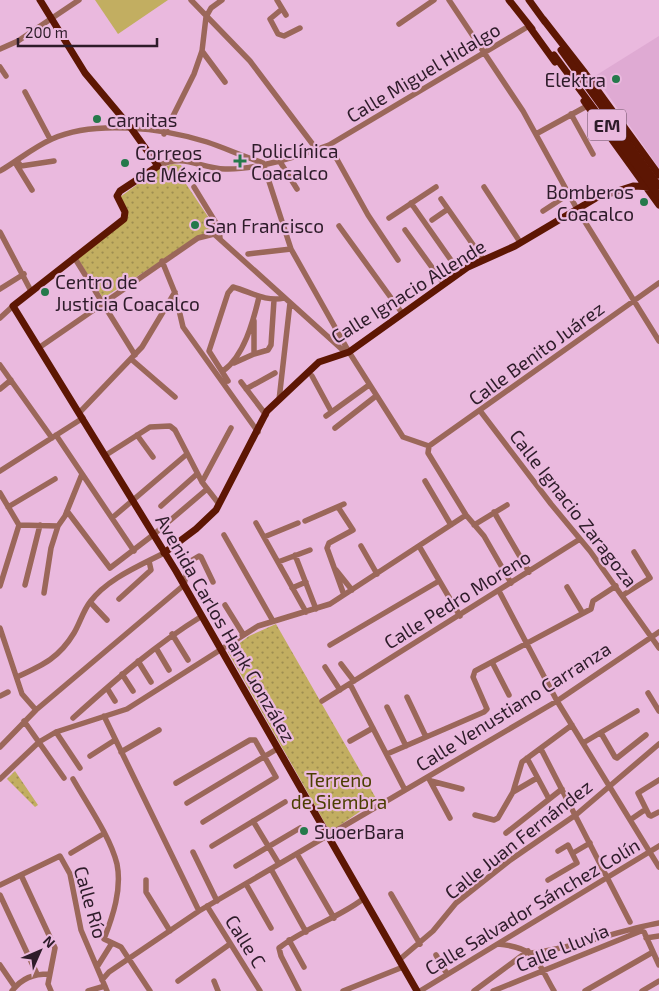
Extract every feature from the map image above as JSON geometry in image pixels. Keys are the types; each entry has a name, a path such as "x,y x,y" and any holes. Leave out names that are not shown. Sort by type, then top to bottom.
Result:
{"main road":[{"path":"13,306 124,219 125,212 116,196 120,190 158,166 85,73 40,0"},
{"name":"EM","path":"509,0 554,55 659,196"},
{"name":"EM","path":"529,0 546,18 561,50 659,186"},
{"path":"546,18 659,176 647,187"},
{"path":"530,26 659,206"},
{"path":"623,154 631,154 637,145"},
{"name":"Calle Ignacio Allende","path":"164,553 196,529 219,504 266,415 319,362 347,352 460,273 520,242 577,209 615,191 633,186 659,186"},
{"name":"Avenida Carlos Hank González","path":"13,306 40,346 184,585 418,991"}],"street":[{"path":"0,49 18,41 80,0"},
{"path":"191,0 250,62 317,150"},
{"path":"164,134 194,74 202,51 206,17 211,8 222,0"},
{"path":"277,0 286,15"},
{"path":"398,24 434,0"},
{"path":"449,0 486,53 536,134 577,209 659,341"},
{"path":"282,9 270,19 278,34 284,36 300,28"},
{"name":"Calle Miguel Hidalgo","path":"158,166 178,159 226,169 278,160 317,150 329,145 530,26"},
{"path":"202,51 225,82"},
{"path":"0,67 6,76"},
{"path":"25,92 50,139"},
{"path":"536,134 587,106"},
{"path":"571,114 593,154"},
{"path":"0,171 50,139 77,131 130,128 208,143 262,163 291,249 347,352 403,437 429,446 428,453 466,515 500,562 511,583"},
{"path":"329,145 368,215 398,260"},
{"path":"278,160 297,190"},
{"path":"16,162 21,166 54,161"},
{"path":"16,162 32,190"},
{"path":"194,187 219,228 220,238"},
{"path":"389,218 436,187"},
{"path":"484,187 520,242"},
{"path":"543,211 569,194"},
{"path":"441,199 483,260"},
{"path":"411,203 460,273"},
{"path":"432,220 448,209"},
{"path":"339,226 402,313"},
{"path":"405,230 444,284"},
{"path":"0,232 32,291"},
{"path":"40,346 162,261 198,238 214,234 347,352"},
{"path":"248,254 291,249"},
{"path":"74,258 133,357 174,396"},
{"path":"162,261 175,292 183,327 258,432"},
{"path":"0,290 24,274"},
{"name":"Calle Benito Juárez","path":"429,446 481,412 659,283"},
{"path":"228,381 209,350 209,346 228,293 233,287 259,297 274,300 284,298"},
{"path":"0,471 54,437 81,415 142,348 175,292"},
{"path":"234,363 254,318 259,297"},
{"path":"222,371 234,363 268,350 271,345 274,300"},
{"path":"279,400 290,303"},
{"path":"0,318 13,306"},
{"path":"254,318 254,354"},
{"path":"0,365 82,474 134,551"},
{"path":"246,389 275,373"},
{"path":"312,376 332,411"},
{"path":"0,389 11,380"},
{"path":"241,382 266,415"},
{"path":"326,416 369,385"},
{"path":"335,428 376,396"},
{"name":"Calle Ignacio Zaragoza","path":"481,412 623,595 659,648"},
{"path":"106,455 150,427 170,426 175,430 202,482 219,504"},
{"path":"202,482 231,428"},
{"path":"137,435 153,457"},
{"path":"112,518 186,454"},
{"path":"44,593 51,548 58,526 67,511 82,474"},
{"path":"161,506 197,474"},
{"path":"8,507 55,479"},
{"path":"425,481 451,525"},
{"path":"67,511 110,568 134,551 207,489"},
{"path":"0,493 19,525 0,586"},
{"path":"305,521 341,505 354,530 327,545 344,595"},
{"path":"474,525 507,505"},
{"path":"494,512 529,572"},
{"path":"1,775 40,742 56,732 127,709 258,626 330,604 466,515"},
{"path":"256,523 306,612"},
{"path":"264,537 298,523"},
{"path":"19,525 58,526"},
{"path":"25,585 40,525"},
{"path":"224,534 273,621"},
{"name":"Calle Pedro Moreno","path":"322,701 580,539"},
{"path":"361,546 377,574"},
{"path":"419,546 460,616"},
{"path":"278,562 310,550"},
{"path":"623,595 650,578 634,552"},
{"path":"17,677 42,666 61,653 90,602 115,580 164,553"},
{"path":"295,555 316,608"},
{"path":"0,747 36,710 184,585 189,562 199,556 213,582"},
{"path":"119,599 151,570 149,561"},
{"path":"334,569 352,590"},
{"path":"330,644 439,580"},
{"path":"292,588 306,582"},
{"path":"387,754 488,709 472,673 582,612 591,609 593,601 616,586"},
{"path":"567,588 582,612"},
{"path":"499,590 557,701 659,867"},
{"path":"90,602 107,620"},
{"path":"226,605 243,634"},
{"path":"73,718 122,674 172,634 202,616"},
{"path":"0,628 22,694 36,710"},
{"name":"Calle Venustiano Carranza","path":"102,980 109,972 207,906 406,790 430,779 557,701 659,632"},
{"path":"172,634 188,660"},
{"path":"156,648 169,670"},
{"path":"138,661 151,682"},
{"path":"492,662 509,695"},
{"path":"341,664 352,682 373,728 406,790"},
{"path":"325,667 340,690"},
{"path":"122,674 133,691"},
{"path":"106,688 114,701"},
{"path":"0,696 8,692"},
{"path":"648,693 658,707"},
{"path":"407,697 426,737"},
{"path":"387,707 406,746"},
{"path":"583,743 637,711"},
{"path":"104,716 199,911"},
{"path":"24,721 64,778"},
{"path":"476,815 494,820 498,818 513,792 522,762 572,725"},
{"path":"350,741 373,728"},
{"path":"121,752 159,730"},
{"path":"56,732 80,768"},
{"path":"601,732 617,758 646,735"},
{"path":"176,783 252,739 276,774 275,779 203,822"},
{"path":"90,756 115,740"},
{"name":"Calle Juan Fernández","path":"343,991 401,963 468,892 576,814 659,744"},
{"path":"187,803 277,749"},
{"path":"541,749 630,922"},
{"path":"527,758 549,800"},
{"path":"73,778 104,834 117,864 118,879 114,914 104,939 121,948 150,991"},
{"path":"513,792 537,778"},
{"path":"430,779 462,789"},
{"path":"430,779 450,818"},
{"path":"659,780 638,793 651,816 659,812"},
{"path":"506,833 562,789"},
{"path":"212,846 285,802"},
{"path":"630,820 646,809"},
{"path":"253,821 279,864"},
{"path":"236,866 300,828"},
{"path":"71,853 104,834"},
{"path":"573,853 590,843"},
{"path":"548,880 577,863 568,845 558,851"},
{"name":"Calle Salvador Sánchez Colín","path":"418,991 659,846"},
{"path":"193,852 217,900"},
{"path":"297,854 334,918"},
{"name":"Calle Río","path":"0,885 57,857 62,858 70,874 81,930 106,989"},
{"path":"271,869 306,932"},
{"path":"21,875 55,948 48,984 51,991"},
{"path":"146,880 146,892 170,931"},
{"path":"246,884 271,928"},
{"path":"391,894 420,944"},
{"path":"0,895 37,974"},
{"path":"299,991 280,956 279,948 289,940 334,918 364,899"},
{"name":"Calle C","path":"207,906 260,991"},
{"path":"498,944 515,946 530,952 659,924"},
{"name":"Calle Lluvia","path":"493,991 642,931 646,938"},
{"path":"659,936 646,938 659,965"},
{"path":"289,940 304,967"},
{"path":"97,967 112,943"},
{"path":"178,981 230,944"},
{"path":"530,952 554,991"},
{"name":"Calle Lluvia","path":"474,991 530,952"},
{"path":"585,991 653,952"},
{"path":"436,955 447,974"},
{"path":"0,965 13,989 25,978 37,974 49,974"},
{"path":"0,977 6,974"},
{"path":"214,981 218,991"},
{"path":"642,991 659,981"},
{"path":"355,984 358,991"},
{"path":"88,991 106,989"}],"shaded area":[{"path":"659,36 659,168 595,76"}],"green space":[{"path":"95,0 168,0 118,34"},
{"path":"172,164 181,165 188,179 184,181 215,227 103,298 78,259 127,219 120,197 157,170"},
{"name":"Terreno de Siembra","path":"276,624 377,800 330,832 228,652 249,636"},
{"path":"15,771 38,805 35,807 7,779"}],"place":[{"name":"Elektra","path":"616,79"},
{"name":"carnitas","path":"97,119"},
{"name":"Policlínica Coacalco","path":"240,161"},
{"name":"Correos de México","path":"125,163"},
{"name":"Bomberos Coacalco","path":"644,202"},
{"name":"San Francisco","path":"195,225"},
{"name":"Centro de Justicia Coacalco","path":"45,292"},
{"name":"SuoerBara","path":"304,831"}]}
